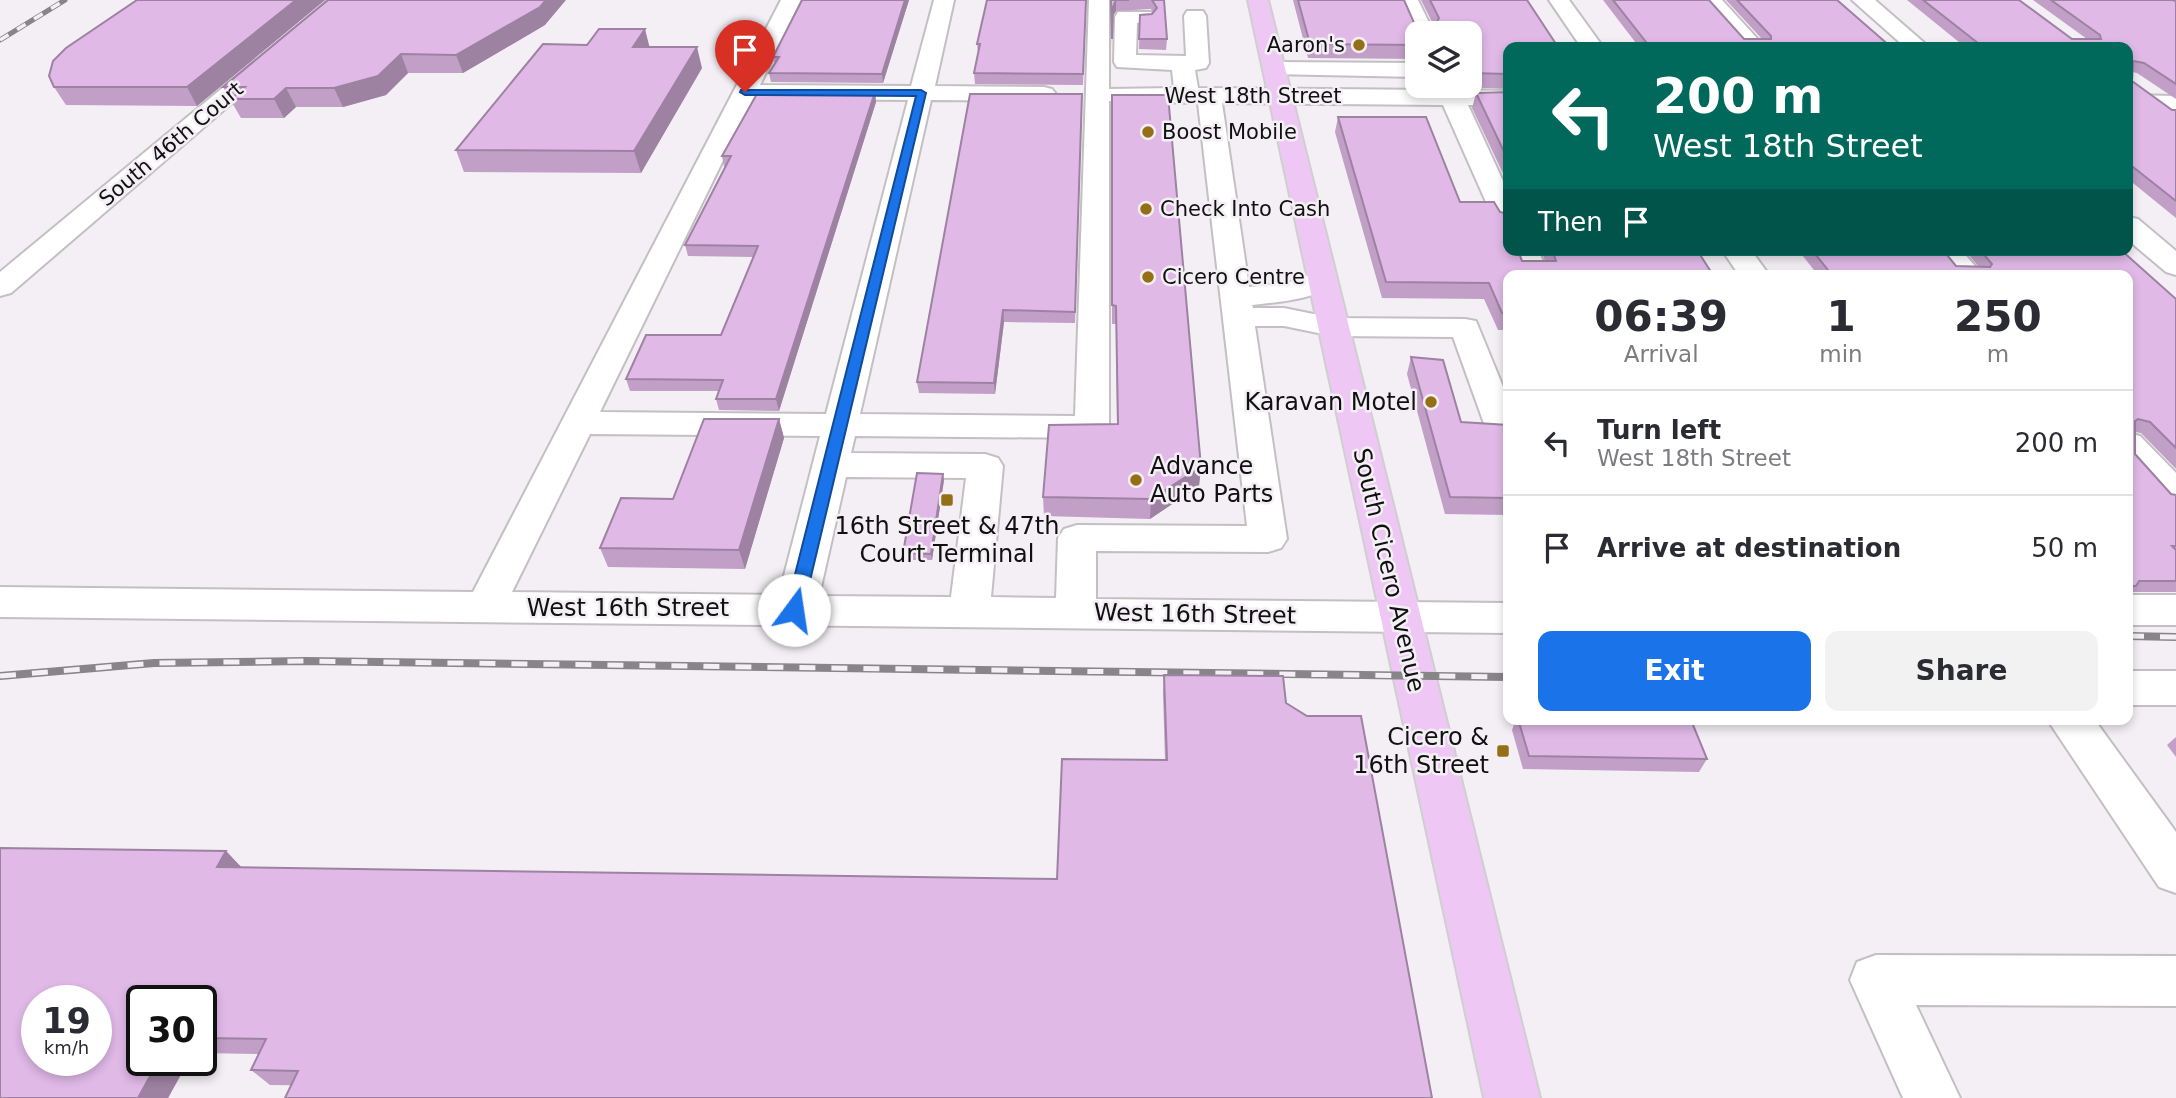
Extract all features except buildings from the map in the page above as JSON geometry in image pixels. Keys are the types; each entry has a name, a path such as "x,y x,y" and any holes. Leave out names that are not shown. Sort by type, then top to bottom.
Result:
{"main road":[{"name":"South Cicero Avenue","path":"1258,0 1512,1098"}],"street":[{"name":"South 46th Court","path":"0,287 342,0"},
{"path":"485,607 791,0"},
{"path":"794,610 944,0"},
{"path":"579,423 1092,427 1099,0"},
{"path":"1408,0 1418,21"},
{"path":"1559,0 1588,42"},
{"path":"1710,0 1749,42"},
{"path":"1862,0 1911,42"},
{"path":"1143,17 1126,17 1125,62 1198,63 1195,16"},
{"path":"1076,613 1077,538 1268,539 1237,307 1198,96 1183,63"},
{"path":"1277,83 1405,71"},
{"name":"West 18th Street","path":"745,92 1198,96 1277,83 1405,90"},
{"path":"2133,83 2171,106"},
{"name":"West 18th Street","path":"1482,95 1503,97"},
{"path":"1452,98 1503,209"},
{"path":"2133,102 2171,106"},
{"path":"2133,229 2176,266"},
{"path":"1951,256 1963,270"},
{"path":"1237,307 1293,291 1322,279"},
{"path":"1237,307 1333,327 1465,328 1503,429"},
{"path":"2133,449 2176,495"},
{"path":"830,465 985,466 970,611"},
{"name":"West 16th Street","path":"0,602 1503,618"},
{"path":"2133,610 2176,610"},
{"path":"2133,688 2176,688"},
{"path":"2073,725 2176,871"},
{"path":"1932,1098 1876,980 2176,981"}],"railway":[{"path":"0,40 65,0"},
{"path":"2133,636 2176,637"},
{"path":"0,676 154,663 306,661 1503,677"}],"place":[{"name":"Aaron's","path":"1359,45"},
{"name":"Boost Mobile","path":"1148,132"},
{"name":"Check Into Cash","path":"1146,209"},
{"name":"Cicero Centre","path":"1148,277"},
{"name":"Karavan Motel","path":"1431,402"},
{"name":"Advance Auto Parts","path":"1136,480"},
{"name":"16th Street & 47th Court Terminal","path":"947,500"},
{"name":"Cicero & 16th Street","path":"1503,751"}],"route":[{"path":"745,92 921,93 794,610"}]}
